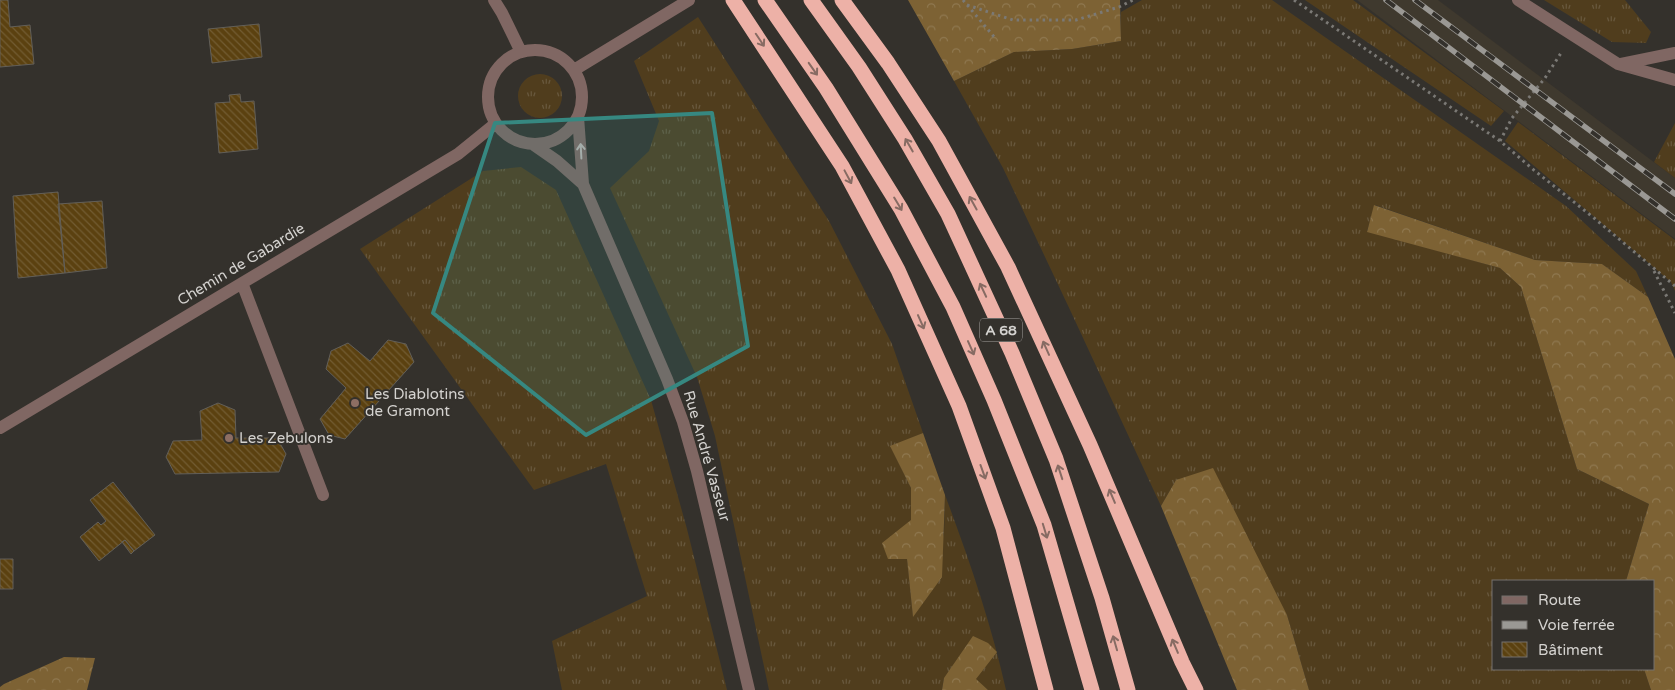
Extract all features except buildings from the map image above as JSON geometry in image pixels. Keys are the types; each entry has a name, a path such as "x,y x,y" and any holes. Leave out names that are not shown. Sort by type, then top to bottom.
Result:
{"highway":[{"path":"733,0 842,166 898,270 959,406 1003,528 1046,690"},
{"name":"A 68","path":"765,0 826,88 901,209 953,307 994,400 1044,525 1092,690"},
{"name":"A 68","path":"811,0 859,68 905,139 948,214 1012,353 1056,459 1102,598 1128,690"},
{"path":"842,0 888,64 939,141 1008,267 1090,445 1182,662 1196,690"}],"street":[{"path":"494,0 521,52"},
{"path":"574,70 689,0"},
{"path":"1518,0 1618,64 1675,80"},
{"path":"535,50 550,52 564,59 574,70 582,88 583,98 578,117 571,129 561,138 548,144 534,145 512,139 495,124 489,110 490,82 497,68 508,58 521,52 535,50"},
{"path":"1618,64 1675,53"},
{"name":"Rue André Vasseur","path":"578,117 583,184 667,379 683,422 697,471 749,690"},
{"name":"Chemin de Gabardie","path":"0,428 458,154 495,124"},
{"name":"Rue André Vasseur","path":"534,145 557,161 583,184"},
{"path":"242,283 323,494"}],"path":[{"path":"963,0 995,38"},
{"path":"967,5 1013,20 1076,20 1119,7 1133,0"},
{"path":"1294,0 1500,141 1675,286"},
{"path":"1500,141 1512,118 1545,78 1572,35"},
{"path":"1653,268 1675,313"}],"highlighted area":[{"path":"712,113 748,346 586,435 433,313 495,123"}],"shaded area":[{"path":"1357,0 1438,0 1675,178 1675,239"}],"green space":[{"path":"908,0 1120,0 1121,41 1072,49 1014,52 954,81"},
{"path":"1142,0 1272,0 1566,206 1636,271 1648,297 1602,264 1535,260 1375,205 1367,231 1500,268 1521,287 1577,469 1649,504 1626,580 1492,580 1492,670 1644,670 1651,690 1309,690 1287,615 1176,480 1161,506 1003,168 954,81 1014,52 1072,49 1121,41 1121,12"},
{"path":"1305,0 1353,0 1504,111 1491,126"},
{"path":"1544,0 1625,0 1651,32 1646,43 1612,42"},
{"path":"698,17 829,221 892,344 923,433 891,447 911,488 911,520 907,558 913,616 944,534 945,495 979,591 994,640 1006,690 988,690 976,680 944,678 942,690 769,690 715,436 697,377 610,188 649,151 659,121 634,61"},
{"path":"536,74 544,74 556,80 562,96 556,112 544,118 536,118 524,112 518,100 518,92 524,80"},
{"path":"1518,122 1675,240 1675,291 1671,282 1505,141"},
{"path":"1675,123 1675,178 1654,162"},
{"path":"521,167 556,190 651,400 687,529 727,690 562,690 552,641 647,596 606,464 534,490 360,249 483,171"},
{"path":"1374,205 1535,260 1602,264 1648,297 1675,359 1675,690 1651,690 1644,670 1655,670 1655,580 1626,580 1649,504 1577,469 1521,287 1500,268 1367,232"},
{"path":"923,433 945,495 942,577 913,617 907,559 888,559 882,543 911,520 911,488 890,446"},
{"path":"1213,468 1287,615 1309,690 1237,690 1161,506 1176,480"},
{"path":"973,636 988,643 997,652 976,679 988,690 942,690 944,678"},
{"path":"64,657 95,658 87,690 0,690 0,687 4,684"}],"railway":[{"path":"1386,0 1675,219"},
{"path":"1415,0 1675,194"}],"place":[{"name":"Les Diablotins de Gramont","path":"355,403"},
{"name":"Les Zebulons","path":"229,438"}]}
